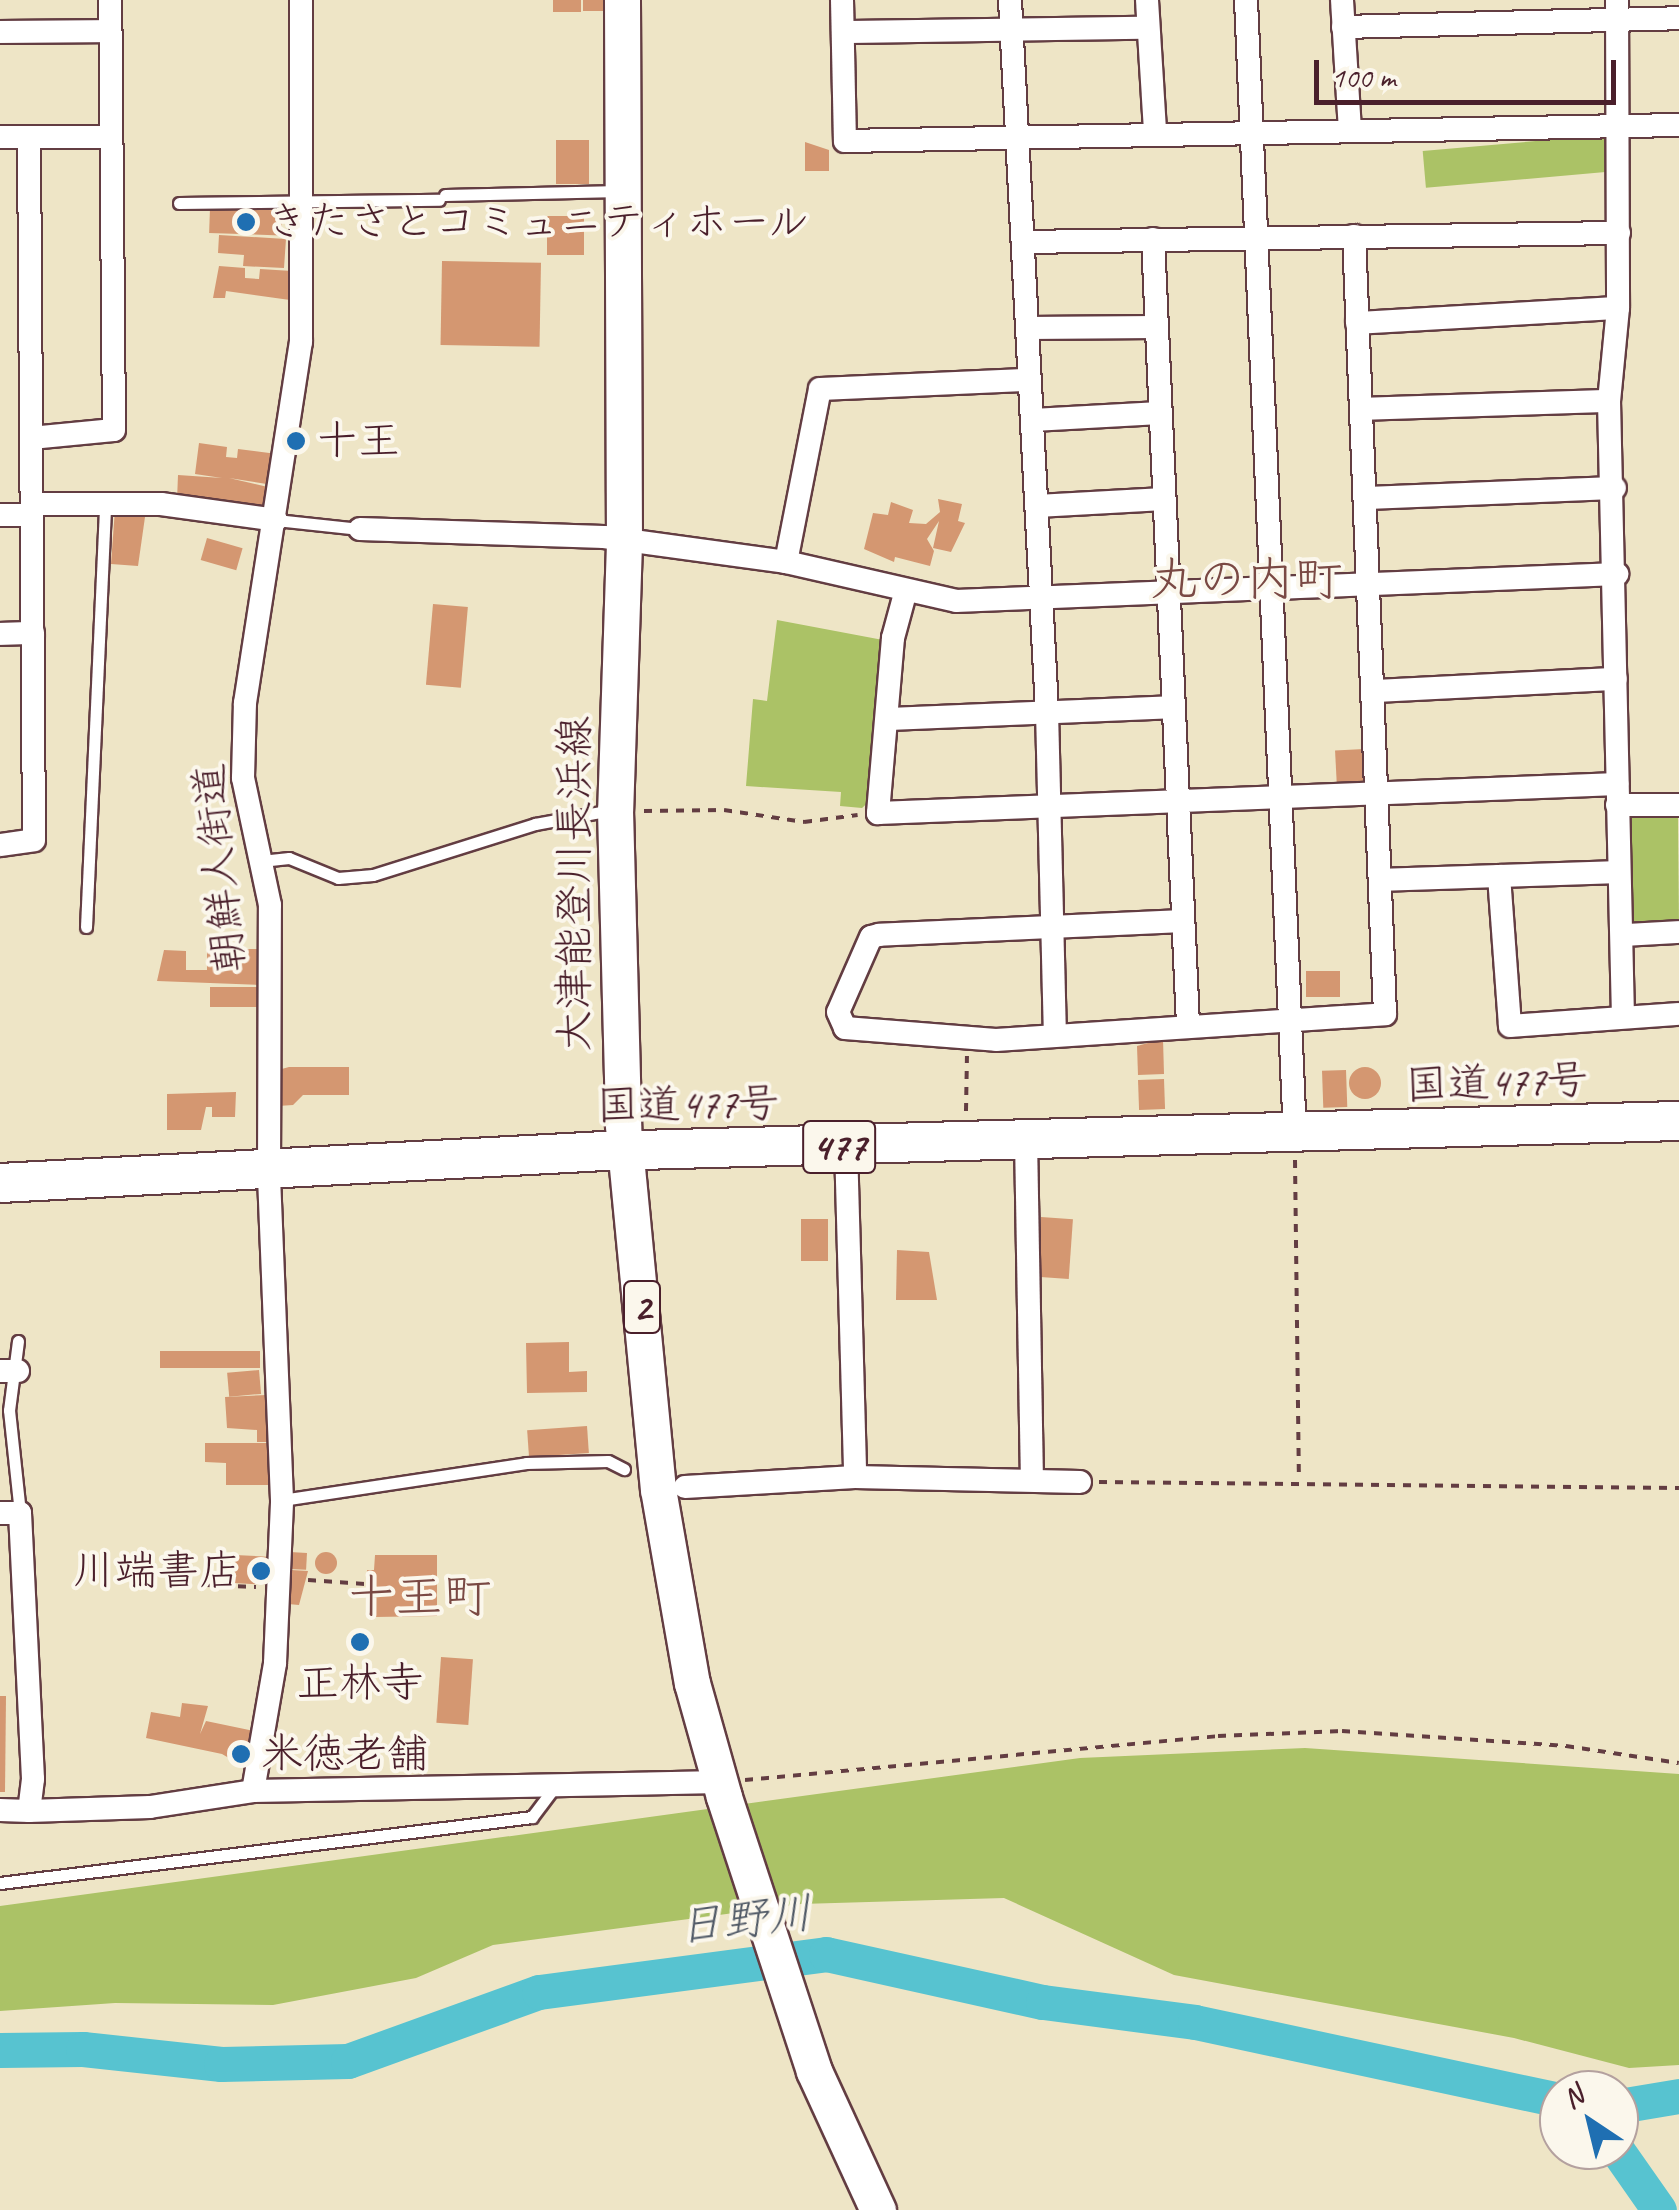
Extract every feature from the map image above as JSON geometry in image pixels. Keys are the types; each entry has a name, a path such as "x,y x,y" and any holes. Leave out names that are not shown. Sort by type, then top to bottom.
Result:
{"highway":[{"name":"国道477号","path":"0,1183 269,1171 308,1162 1679,1121"}],"main road":[{"name":"大津能登川長浜線","path":"622,0 624,543 616,810 622,1126 630,1155 658,1489 692,1683 722,1790 814,2071 878,2210"}],"street":[{"path":"32,438 114,430 110,0"},
{"name":"朝鮮人街道","path":"254,1792 266,1737 281,1588 282,1500 269,1171 270,905 243,778 245,703 258,591 276,520 301,342 301,0"},
{"path":"842,0 846,140 1679,125"},
{"path":"1010,0 1047,711 1055,1035"},
{"path":"1147,0 1154,132"},
{"path":"1246,0 1295,1135"},
{"path":"1342,0 1350,132"},
{"path":"1343,27 1616,9 1679,18"},
{"path":"1616,9 1620,126 1618,308 1609,401 1617,574 1617,872 1625,935 1623,1016"},
{"path":"843,32 1148,28"},
{"path":"0,32 110,32"},
{"path":"0,137 111,136"},
{"path":"0,845 34,840 29,137"},
{"path":"1024,242 1256,235 1619,233"},
{"path":"1183,921 1052,924 871,937 838,1012 845,1028 970,1038 1385,1014 1376,794 1377,691 1368,584 1354,236"},
{"path":"1153,239 1188,1026"},
{"path":"1357,323 1618,308"},
{"path":"1028,328 1156,326"},
{"path":"786,562 820,389 1030,380"},
{"path":"1362,408 1609,401"},
{"path":"1033,420 1160,414"},
{"path":"1366,498 1615,488"},
{"path":"1037,506 1164,499"},
{"path":"0,514 105,504 218,510 276,520"},
{"path":"360,529 566,535 786,562 956,601 1617,574"},
{"path":"906,590 893,638 878,813 1376,794 1617,795 1679,805"},
{"path":"0,634 33,633"},
{"path":"1377,691 1616,680"},
{"path":"888,719 1172,707"},
{"path":"1382,880 1617,872"},
{"path":"1500,876 1510,1026 1679,1014"},
{"path":"1625,935 1679,932"},
{"path":"1026,1139 1032,1476"},
{"path":"846,1146 855,1477"},
{"path":"686,1487 855,1477 1032,1476 1080,1482"},
{"path":"10,1513 33,1779 28,1810"},
{"path":"0,1810 150,1808 254,1792 555,1787 722,1790"}],"lane":[{"path":"179,203 304,206 620,191"},
{"path":"86,927 105,504"},
{"path":"276,520 360,529"},
{"path":"261,860 289,858 338,878 373,875 536,824 616,810"},
{"path":"10,1513 9,1371 18,1341"},
{"path":"282,1500 526,1463 608,1460 624,1469"},
{"path":"0,1882 532,1817 555,1787"}],"path":[{"path":"616,810 724,810 804,822 878,813"},
{"path":"970,1038 963,1094 970,1140"},
{"path":"1295,1135 1298,1481"},
{"path":"1080,1482 1298,1481 1679,1488"},
{"path":"308,1580 365,1584"},
{"path":"206,1584 281,1588"},
{"path":"722,1790 1200,1737 1342,1732 1566,1746 1679,1763"}],"green space":[{"path":"1605,135 1608,172 1426,188 1423,151"},
{"path":"777,620 883,640 874,797 862,808 840,806 841,792 746,786 753,699 767,701"},
{"path":"1624,811 1678,816 1679,927 1636,928 1628,921"},
{"path":"1305,1748 1679,1774 1679,2065 1629,2068 1514,2038 1174,1975 1004,1898 801,1904 493,1945 416,1978 273,2005 115,2003 0,2011 0,1906 1080,1758"}],"building":[{"path":"553,0 581,0 581,12 553,12"},
{"path":"583,0 605,0 605,11 583,11"},
{"path":"556,140 589,140 589,184 556,184"},
{"path":"805,142 829,150 829,171 805,171"},
{"name":"きたさとコミュニティホール","path":"210,208 282,211 281,235 209,233"},
{"path":"547,216 584,216 584,255 547,255"},
{"path":"219,235 286,239 284,268 243,266 244,255 218,253"},
{"path":"442,261 541,263 540,347 441,345"},
{"path":"219,266 245,268 245,278 259,279 260,269 292,271 290,300 226,291 225,298 213,298"},
{"path":"199,443 227,447 226,457 237,458 238,449 277,454 273,485 229,478 272,488 267,513 177,500 178,475 222,478 195,474"},
{"path":"938,499 962,504 958,521 965,523 951,552 933,548 939,521 927,539 934,551 930,566 895,557 894,562 864,549 873,513 888,515 891,502 913,510 909,523 926,524 940,512"},
{"path":"115,509 139,510 145,517 138,566 111,564"},
{"path":"207,538 243,548 236,570 201,560"},
{"path":"433,604 468,607 461,688 426,685"},
{"path":"1364,749 1366,782 1337,783 1335,751"},
{"path":"207,949 261,949 261,985 157,981 164,950 186,951 186,970 207,970"},
{"path":"1306,971 1340,971 1340,997 1306,997"},
{"path":"210,987 260,987 260,1007 210,1007"},
{"path":"1163,1039 1164,1074 1138,1075 1137,1046"},
{"path":"349,1067 349,1095 303,1095 293,1105 278,1106 278,1070"},
{"path":"1365,1067 1376,1072 1381,1083 1376,1094 1365,1099 1354,1094 1349,1083 1354,1072"},
{"path":"1346,1070 1347,1107 1323,1108 1322,1071"},
{"path":"1164,1079 1165,1109 1139,1110 1138,1080"},
{"path":"236,1092 235,1117 212,1117 212,1107 206,1107 201,1130 167,1130 167,1094"},
{"path":"1041,1217 1073,1219 1069,1279 1037,1277"},
{"path":"801,1219 828,1219 828,1261 801,1261"},
{"path":"897,1250 929,1252 937,1300 896,1300"},
{"path":"569,1342 569,1372 587,1371 587,1392 527,1393 526,1343"},
{"path":"160,1351 260,1351 260,1368 160,1368"},
{"path":"259,1370 261,1394 229,1397 227,1373"},
{"path":"267,1395 269,1442 257,1442 257,1430 227,1428 225,1397"},
{"path":"587,1426 589,1453 529,1457 527,1430"},
{"path":"205,1443 274,1443 273,1485 226,1485 226,1463 205,1462"},
{"path":"290,1552 307,1553 306,1570 289,1569"},
{"path":"326,1552 334,1555 334,1571 326,1574 318,1571 315,1563 318,1555"},
{"path":"235,1555 272,1557 270,1585 234,1583"},
{"path":"375,1555 437,1555 437,1616 375,1617 367,1570 374,1570"},
{"path":"291,1570 308,1571 299,1605 288,1604"},
{"path":"441,1657 473,1659 468,1725 436,1723"},
{"path":"0,1696 6,1696 5,1792 0,1792"},
{"path":"182,1703 208,1706 200,1734 206,1721 254,1731 246,1768 222,1754 146,1738 151,1712 180,1717"}],"waterway":[{"name":"日野川","path":"0,2050 83,2049 221,2064 348,2061 539,1992 826,1954 1043,2002 1195,2022 1539,2096"},
{"name":"日野川","path":"1639,2103 1679,2096"},
{"path":"1631,2170 1659,2210"}],"place":[{"name":"きたさとコミュニティホール","path":"246,222"},
{"name":"十王","path":"296,441"},
{"name":"川端書店","path":"261,1571"},
{"name":"正林寺","path":"360,1642"},
{"name":"米徳老舗","path":"241,1754"}],"district":[{"name":"丸の内町","path":"1246,580"},
{"name":"十王町","path":"419,1597"}]}
